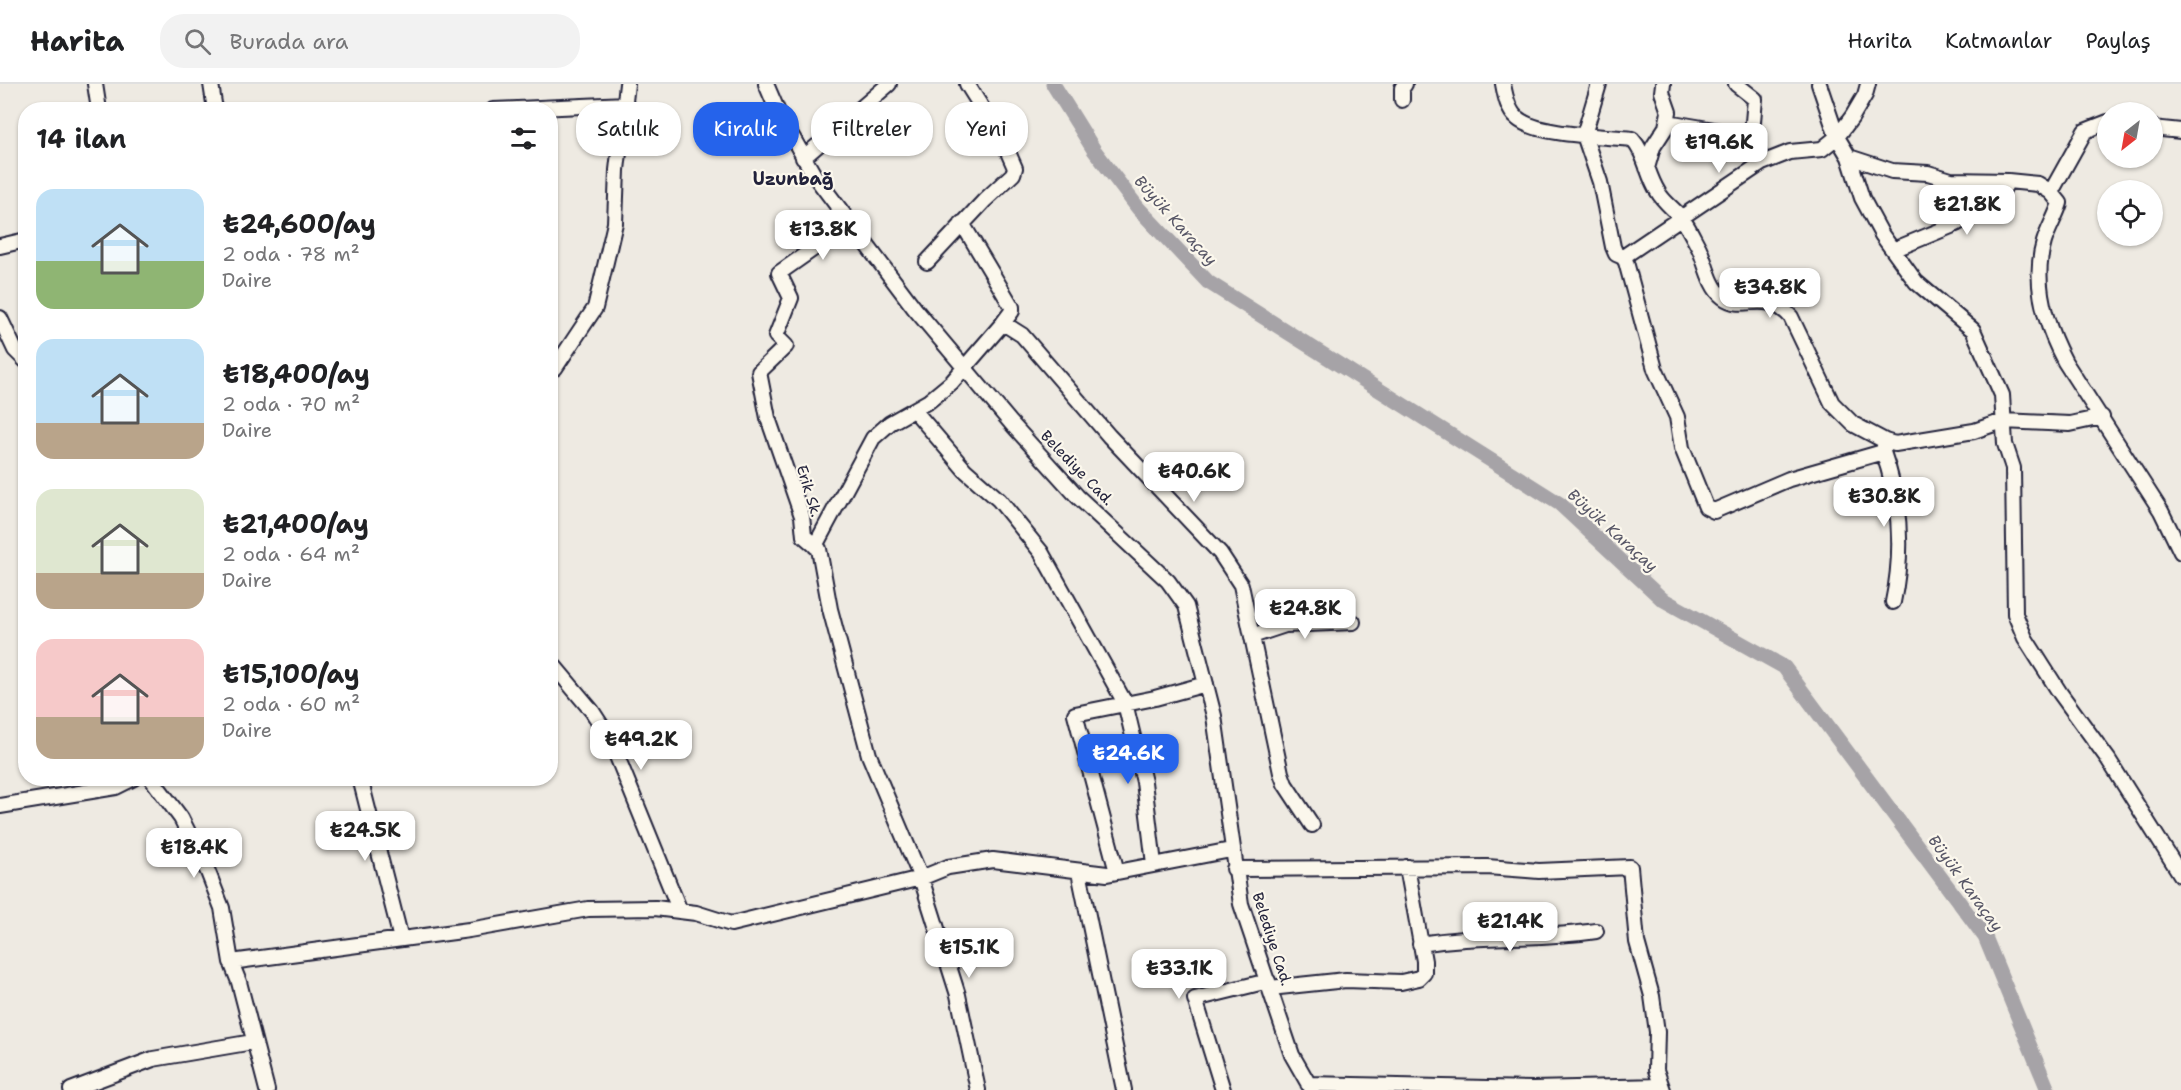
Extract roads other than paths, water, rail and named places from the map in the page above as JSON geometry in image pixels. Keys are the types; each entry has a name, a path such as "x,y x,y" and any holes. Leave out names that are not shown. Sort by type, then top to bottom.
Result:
{"street":[{"path":"95,84 98,102"},
{"path":"211,84 214,102"},
{"path":"626,102 627,84"},
{"name":"Belediye Cad.","path":"766,84 803,158 850,223 965,368 1077,495 1168,580 1185,606 1216,727 1231,850 1241,904 1292,1056 1310,1087"},
{"path":"803,158 889,84"},
{"path":"927,262 962,223 1013,174 1015,168 1004,143 967,84"},
{"path":"1402,100 1402,88 1405,84"},
{"path":"1503,84 1515,117 1528,126 1584,135 1632,139 1642,153 1660,196 1682,218 1699,248 1714,286 1724,298 1736,302 1768,301 1782,308 1791,317 1832,403 1852,424 1884,447 1896,493 1900,530 1899,574 1893,602"},
{"path":"1599,84 1584,135 1600,182 1613,247 1616,254 1623,256 1762,163 1790,152 1822,148 1837,137 1865,95 1868,84"},
{"path":"1647,169 1653,147 1667,122 1670,107 1662,92 1663,84"},
{"path":"1736,84 1755,99 1752,133 1762,163"},
{"path":"1819,84 1837,137 1849,157 1862,198 1893,250 1916,282 1973,330 2002,395 2005,444 2013,468 2015,614 2025,638 2060,693 2108,759 2181,875"},
{"path":"558,107 576,106"},
{"path":"1667,122 1738,134 1752,133"},
{"path":"2051,192 2085,131 2097,126"},
{"path":"2163,129 2181,131"},
{"path":"558,364 595,308 615,223 619,156"},
{"path":"1849,157 1892,171 1928,173 1951,180 2038,184 2051,192 2060,203 2044,242 2040,273 2044,310 2051,336 2065,362 2161,511 2181,552"},
{"path":"1893,250 1956,224 1998,198 2008,181"},
{"name":"Erik Sk.","path":"850,223 779,273 791,298 776,336 786,346 759,372 768,418 802,516 804,536 819,549 830,609 869,755 921,878 957,995 978,1090"},
{"path":"815,546 873,438 928,401 965,368 1012,311 1012,307 962,223"},
{"path":"0,246 18,242"},
{"path":"1623,256 1655,369 1677,417 1682,448 1706,507 1714,511 1789,479 1895,444 1974,431 2003,421 2070,424 2102,417"},
{"path":"0,318 18,353"},
{"path":"1003,323 1022,335 1109,436 1220,554 1240,585 1281,773 1285,784 1312,825"},
{"path":"914,410 965,470 999,500 1041,552 1125,703 1144,782 1154,864"},
{"path":"1252,636 1285,626 1353,622"},
{"path":"558,671 592,711 610,739 680,911"},
{"path":"1117,872 1075,714 1155,699 1206,684"},
{"path":"0,806 118,786"},
{"path":"157,786 181,818 208,872 222,908 231,962 239,982 267,1090"},
{"path":"362,786 401,939"},
{"path":"231,962 401,939 588,909 655,908 680,911 731,924 921,878 948,867 993,860 1107,874 1231,850"},
{"path":"1223,1090 1194,999 1269,984 1346,980 1412,981 1424,972 1416,907 1407,867"},
{"path":"1234,869 1486,867 1539,871 1630,867 1637,942 1652,996 1656,1023 1655,1061 1662,1088 1310,1087"},
{"path":"1079,872 1124,1090"},
{"path":"1420,944 1447,939 1532,937 1596,931"},
{"path":"71,1090 153,1059 254,1042"}],"waterway":[{"name":"Büyük Karaçay","path":"1053,84 1094,150 1138,208 1208,282 1560,504 1662,599 1784,667 1985,937 2048,1090"}],"district":[{"name":"Uzunbağ","path":"793,179"}]}
